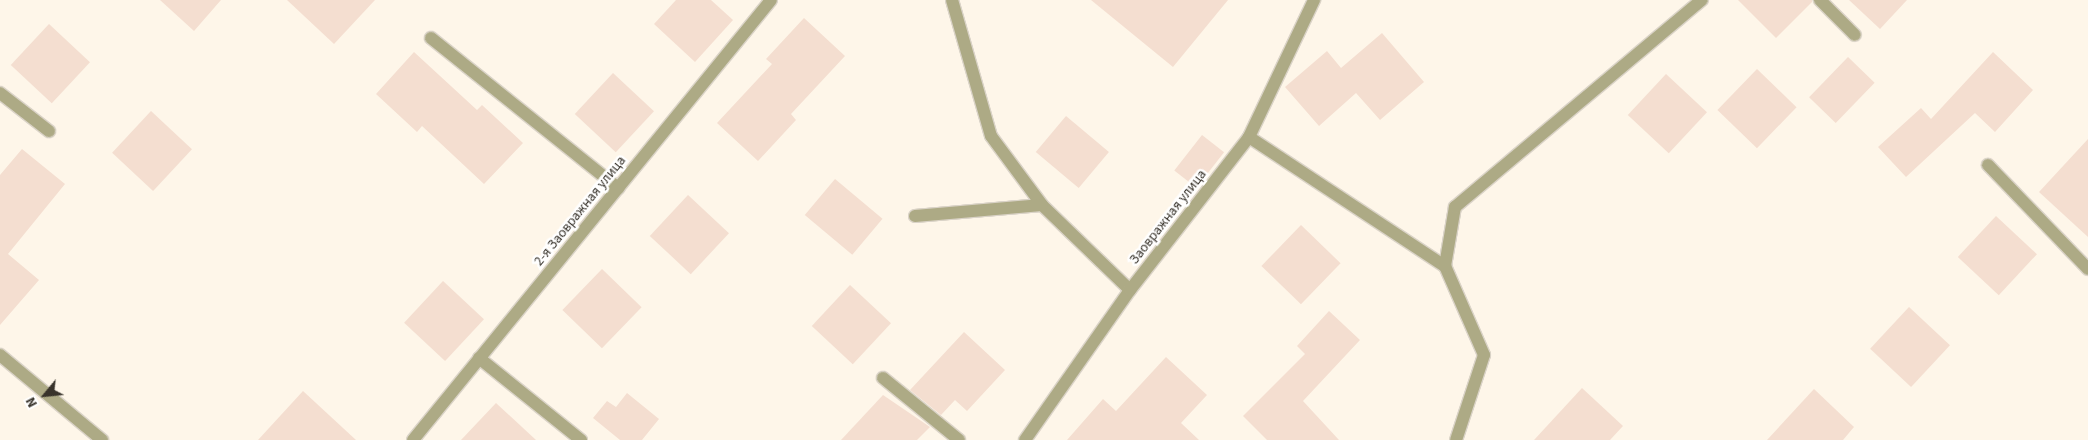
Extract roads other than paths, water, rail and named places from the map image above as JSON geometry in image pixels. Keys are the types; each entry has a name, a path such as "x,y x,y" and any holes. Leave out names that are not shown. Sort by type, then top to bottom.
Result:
{"street":[{"name":"2-я Заовражная улица","path":"413,440 771,0"},
{"path":"952,0 991,136 1042,205 1130,290"},
{"name":"Заовражная улица","path":"1025,440 1130,290 1249,137 1314,0"},
{"path":"1445,266 1455,208 1702,0"},
{"path":"1820,0 1855,35"},
{"path":"432,38 618,188"},
{"path":"0,93 49,131"},
{"path":"1249,137 1445,266 1484,355 1456,440"},
{"path":"1988,165 2088,269"},
{"path":"915,216 1042,205"},
{"path":"0,355 102,440"},
{"path":"479,358 581,440"},
{"path":"882,378 959,440"}]}
